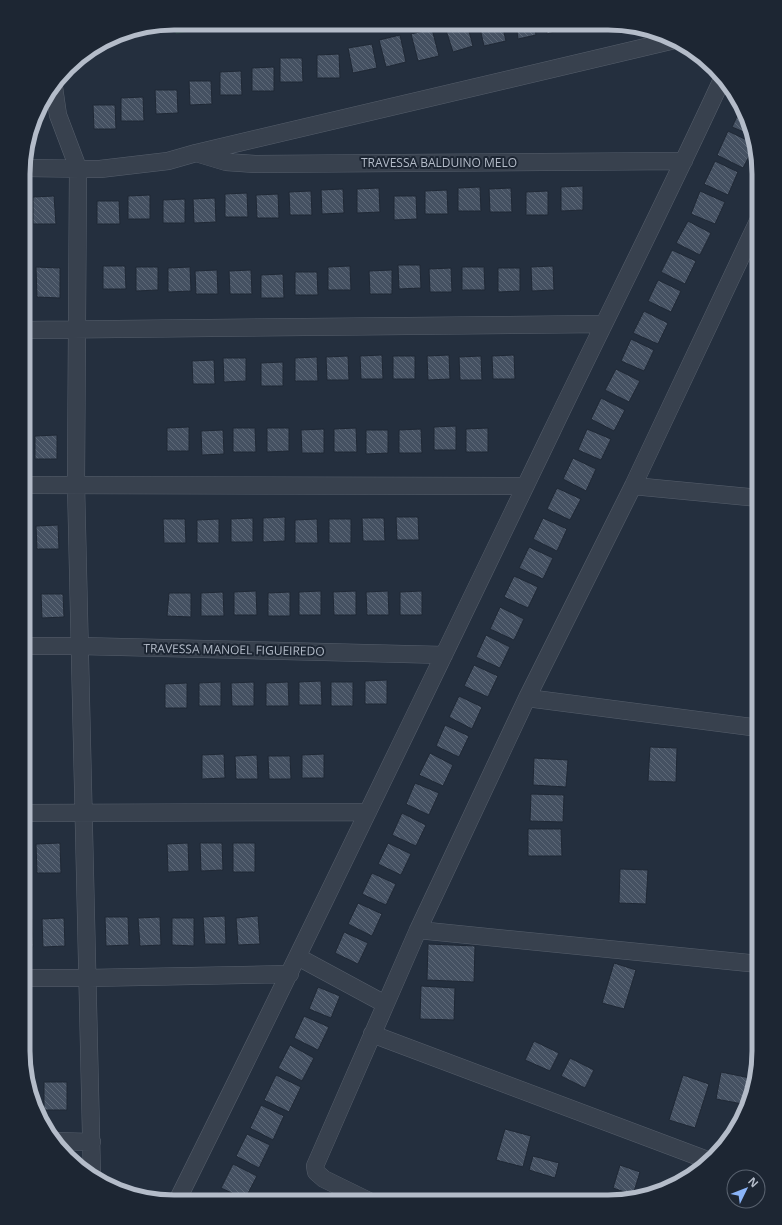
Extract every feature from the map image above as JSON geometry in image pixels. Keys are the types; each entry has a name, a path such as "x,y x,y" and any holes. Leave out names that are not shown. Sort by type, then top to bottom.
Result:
{"street":[{"path":"30,168 100,169 168,161 196,153 665,42"},
{"path":"181,1195 290,974 603,324 684,161 720,84"},
{"path":"55,93 58,115 78,168 76,484 92,1170"},
{"name":"TRAVESSA BALDUINO MELO","path":"196,153 226,162 255,164 684,161"},
{"path":"357,1195 324,1179 316,1172 315,1166 418,930 527,698 752,248"},
{"path":"30,330 603,324"},
{"path":"30,485 525,486"},
{"path":"633,486 752,497"},
{"name":"TRAVESSA MANOEL FIGUEIREDO","path":"30,646 444,654"},
{"path":"527,698 752,727"},
{"path":"30,813 368,812"},
{"path":"418,930 752,963"},
{"path":"298,957 385,1004"},
{"path":"30,978 290,974"},
{"path":"372,1034 704,1159"},
{"path":"63,1142 92,1142"}],"green space":[{"path":"174,30 198,30 176,34"}],"building":[{"path":"432,30 439,56 418,61 411,34"},
{"path":"446,30 469,30 473,46 453,52"},
{"path":"480,30 503,30 506,41 484,46"},
{"path":"517,30 535,30 536,35 518,39"},
{"path":"546,30 562,30 547,34"},
{"path":"400,35 406,62 386,67 379,40"},
{"path":"372,44 377,68 353,73 348,48"},
{"path":"339,54 340,78 317,78 317,55"},
{"path":"280,58 302,58 303,82 280,82"},
{"path":"274,67 274,91 252,91 252,68"},
{"path":"241,71 242,95 220,95 220,72"},
{"path":"189,81 211,81 212,104 190,105"},
{"path":"155,90 177,90 178,113 156,114"},
{"path":"143,97 144,121 121,121 121,98"},
{"path":"93,105 115,105 116,129 94,129"},
{"path":"738,114 746,133 732,127"},
{"path":"728,131 748,140 751,154 743,168 717,155"},
{"path":"715,161 738,172 728,195 704,184"},
{"path":"583,186 583,210 561,211 561,187"},
{"path":"480,187 481,211 458,211 458,188"},
{"path":"379,188 380,212 357,213 357,189"},
{"path":"511,188 512,212 490,212 489,189"},
{"path":"343,189 344,213 322,214 321,190"},
{"path":"447,190 448,214 425,214 425,191"},
{"path":"311,191 312,215 290,215 289,192"},
{"path":"548,191 548,215 526,215 526,192"},
{"path":"700,191 725,202 715,224 691,214"},
{"path":"247,193 248,217 225,217 225,194"},
{"path":"278,194 279,218 257,218 256,195"},
{"path":"150,195 150,219 128,219 128,196"},
{"path":"54,196 56,224 33,224 33,197"},
{"path":"394,196 416,196 417,219 394,220"},
{"path":"215,198 216,222 194,223 193,199"},
{"path":"185,199 185,223 163,223 163,200"},
{"path":"97,201 119,201 120,224 97,224"},
{"path":"688,221 711,233 700,255 676,243"},
{"path":"672,250 696,261 685,284 661,272"},
{"path":"398,265 420,265 421,288 399,289"},
{"path":"103,266 125,266 126,289 103,289"},
{"path":"350,266 351,290 328,290 328,267"},
{"path":"553,266 554,290 532,291 531,267"},
{"path":"36,267 60,268 60,298 37,297"},
{"path":"136,267 158,267 158,290 136,291"},
{"path":"190,267 191,291 168,292 168,268"},
{"path":"462,267 484,267 485,290 462,290"},
{"path":"451,268 452,292 430,292 429,269"},
{"path":"498,268 520,268 520,291 498,292"},
{"path":"217,270 218,294 196,294 195,271"},
{"path":"251,270 252,294 230,294 229,271"},
{"path":"392,270 392,294 370,294 369,271"},
{"path":"295,272 317,272 318,295 295,295"},
{"path":"283,274 284,298 261,298 261,275"},
{"path":"658,280 681,291 671,312 648,301"},
{"path":"644,311 668,323 658,344 633,333"},
{"path":"631,339 654,350 644,371 621,361"},
{"path":"382,355 383,379 361,379 360,356"},
{"path":"449,355 450,379 428,380 427,356"},
{"path":"514,355 515,379 493,379 492,356"},
{"path":"348,356 349,380 327,380 326,357"},
{"path":"393,356 415,356 415,379 393,379"},
{"path":"481,356 482,380 460,380 459,357"},
{"path":"317,357 318,381 295,381 295,358"},
{"path":"223,358 246,358 246,381 224,382"},
{"path":"214,360 215,384 193,384 192,361"},
{"path":"283,362 283,386 261,386 261,363"},
{"path":"616,369 640,381 629,402 605,390"},
{"path":"601,398 625,410 614,431 591,419"},
{"path":"456,426 456,450 434,450 434,427"},
{"path":"189,427 189,451 167,451 167,428"},
{"path":"233,428 255,428 256,452 233,452"},
{"path":"267,428 289,428 289,451 267,452"},
{"path":"356,428 357,452 334,452 334,429"},
{"path":"488,428 488,452 466,452 466,429"},
{"path":"324,429 324,453 302,453 301,430"},
{"path":"421,429 422,453 399,453 399,430"},
{"path":"587,429 611,439 601,460 578,450"},
{"path":"223,430 224,454 202,455 201,431"},
{"path":"366,430 388,430 388,453 366,454"},
{"path":"57,435 57,459 35,459 35,436"},
{"path":"573,458 596,469 586,491 563,479"},
{"path":"557,488 581,499 570,520 547,509"},
{"path":"285,517 285,541 263,542 263,518"},
{"path":"396,517 418,517 419,540 397,540"},
{"path":"253,518 253,542 231,542 231,519"},
{"path":"362,518 384,518 385,541 363,541"},
{"path":"543,518 567,529 557,551 533,539"},
{"path":"163,519 185,519 186,543 164,543"},
{"path":"219,519 219,543 197,543 197,520"},
{"path":"317,519 318,543 295,543 295,520"},
{"path":"329,519 351,519 351,543 329,543"},
{"path":"58,525 59,549 37,549 36,526"},
{"path":"529,547 553,558 543,579 519,568"},
{"path":"514,576 538,587 528,608 504,597"},
{"path":"256,591 257,615 234,615 234,592"},
{"path":"321,591 321,615 299,615 299,592"},
{"path":"356,591 356,615 334,615 333,592"},
{"path":"388,591 389,615 367,615 366,592"},
{"path":"422,591 422,615 400,615 400,592"},
{"path":"223,592 224,616 201,616 201,593"},
{"path":"290,592 290,616 268,616 268,593"},
{"path":"169,593 191,593 191,617 167,616"},
{"path":"41,594 63,594 64,617 42,618"},
{"path":"500,607 524,619 514,640 490,629"},
{"path":"486,635 510,647 500,668 476,657"},
{"path":"474,665 498,676 488,697 464,686"},
{"path":"387,680 387,704 365,704 365,681"},
{"path":"321,681 322,705 299,705 299,682"},
{"path":"221,682 221,706 199,706 199,683"},
{"path":"254,682 254,706 232,706 231,683"},
{"path":"288,682 289,706 266,706 266,683"},
{"path":"331,682 353,682 353,706 331,706"},
{"path":"187,683 187,708 165,708 165,684"},
{"path":"459,696 482,707 472,729 449,717"},
{"path":"445,725 469,736 459,757 436,746"},
{"path":"650,747 677,748 676,782 648,781"},
{"path":"430,753 453,765 443,786 419,775"},
{"path":"224,754 225,778 202,779 202,755"},
{"path":"324,754 324,778 302,778 302,755"},
{"path":"257,755 258,779 236,779 235,756"},
{"path":"268,756 290,756 291,779 269,779"},
{"path":"534,758 568,760 566,787 533,785"},
{"path":"415,783 439,793 429,815 406,804"},
{"path":"531,794 564,795 563,822 530,821"},
{"path":"402,813 426,825 416,846 392,835"},
{"path":"528,829 561,829 562,856 528,856"},
{"path":"60,843 61,873 37,873 36,844"},
{"path":"188,843 189,871 168,872 167,844"},
{"path":"200,843 222,843 223,870 201,871"},
{"path":"233,843 255,843 255,872 233,872"},
{"path":"388,843 411,854 401,875 378,864"},
{"path":"620,869 648,870 646,904 619,903"},
{"path":"372,873 396,884 386,905 362,894"},
{"path":"358,903 382,914 372,936 348,924"},
{"path":"225,916 226,944 205,944 203,917"},
{"path":"258,916 260,944 238,945 236,918"},
{"path":"105,917 128,917 129,945 106,946"},
{"path":"160,917 161,945 140,946 138,918"},
{"path":"64,918 65,946 43,947 42,919"},
{"path":"172,918 194,918 194,946 172,945"},
{"path":"30,919 32,919 33,947 30,947"},
{"path":"344,932 368,943 358,964 335,953"},
{"path":"428,944 475,946 474,982 427,980"},
{"path":"614,963 636,970 624,1009 602,1003"},
{"path":"421,986 455,988 454,1020 420,1019"},
{"path":"318,987 340,996 331,1018 309,1009"},
{"path":"304,1016 329,1027 318,1050 294,1038"},
{"path":"534,1041 559,1053 550,1071 525,1060"},
{"path":"290,1045 314,1058 302,1081 278,1068"},
{"path":"570,1058 594,1070 585,1088 561,1076"},
{"path":"721,1072 749,1078 742,1104 716,1099"},
{"path":"276,1075 301,1087 289,1112 264,1100"},
{"path":"683,1075 709,1084 695,1128 669,1120"},
{"path":"44,1082 67,1082 67,1110 44,1110"},
{"path":"261,1105 284,1116 273,1140 250,1128"},
{"path":"505,1129 531,1136 523,1167 496,1160"},
{"path":"247,1134 270,1145 259,1168 236,1156"},
{"path":"533,1156 559,1163 555,1178 529,1170"},
{"path":"233,1164 257,1176 247,1195 236,1195 221,1188"},
{"path":"620,1165 640,1172 634,1192 629,1193 613,1188"},
{"path":"219,1192 225,1195 218,1195"}]}
